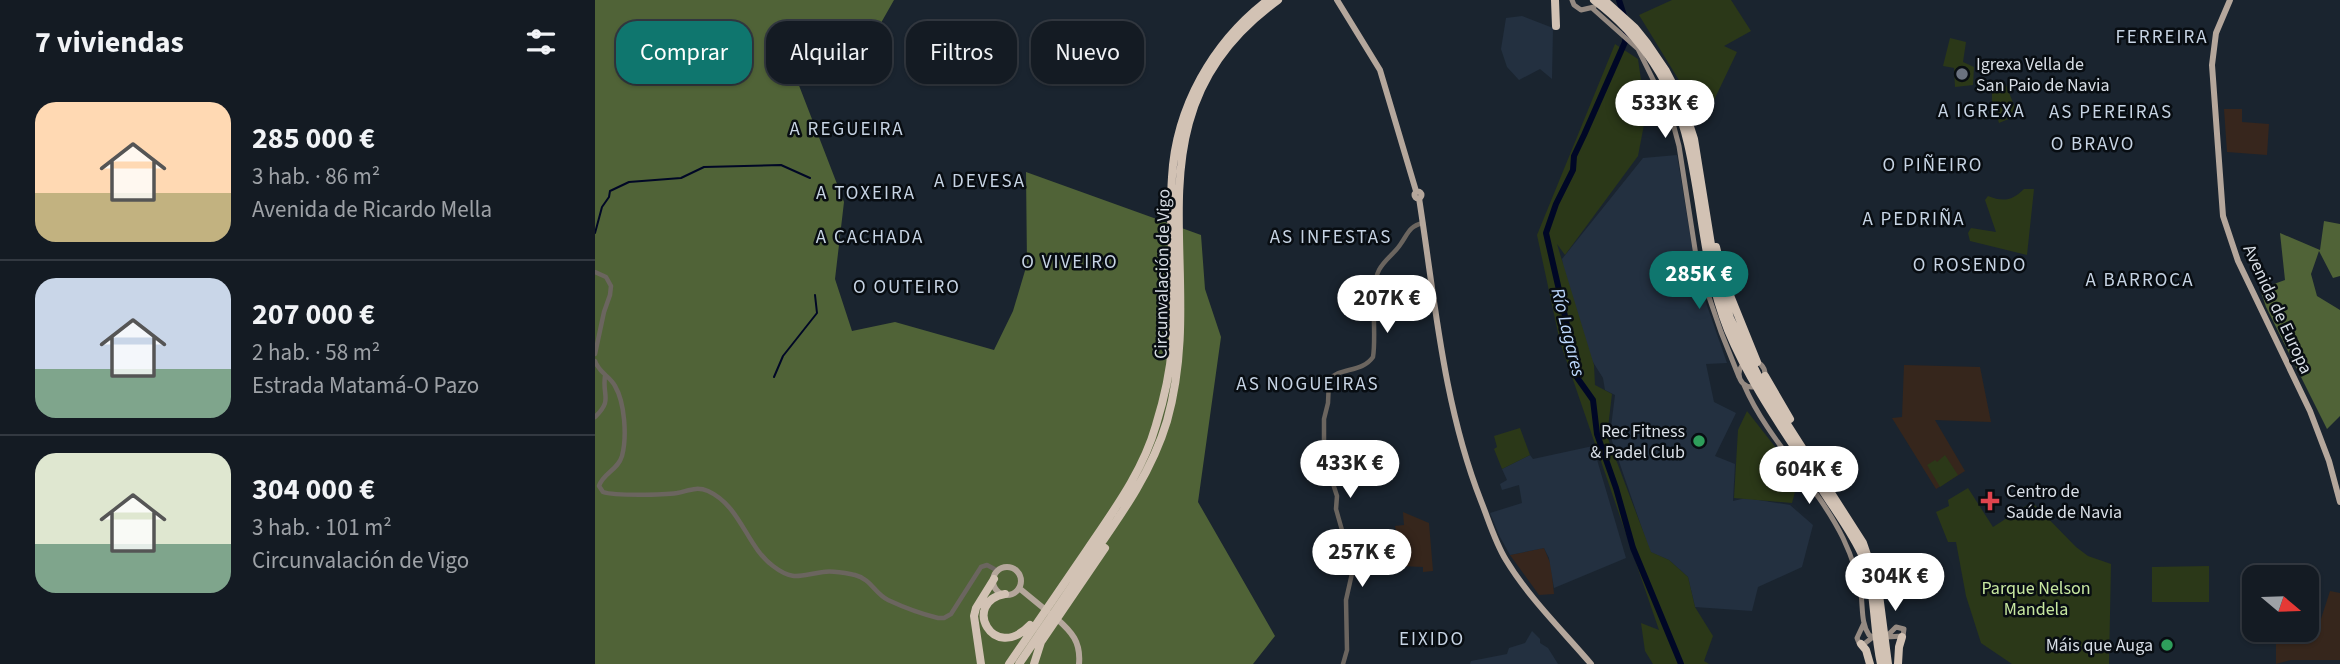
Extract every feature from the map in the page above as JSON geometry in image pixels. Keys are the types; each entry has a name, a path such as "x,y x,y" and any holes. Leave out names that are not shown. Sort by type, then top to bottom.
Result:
{"highway":[{"name":"Circunvalación de Vigo","path":"1009,664 1122,499 1155,429 1165,394 1172,345 1175,230 1185,137 1207,78 1235,28 1268,0"},
{"name":"Circunvalación de Vigo","path":"1225,46 1278,0"},
{"path":"1555,0 1556,26"},
{"path":"1604,0 1635,28 1686,113 1725,282 1757,362"},
{"path":"1595,3 1631,33 1659,65 1682,121 1692,160 1711,277 1728,331 1758,389 1848,528 1864,559 1873,595 1881,664"},
{"path":"1703,186 1709,240 1717,276 1744,359"},
{"name":"Circunvalación de Vigo","path":"1019,664 1131,500 1150,467 1167,419 1179,352 1175,230"},
{"path":"1765,376 1863,542 1878,587 1888,664"},
{"path":"1758,389 1828,485"},
{"path":"1034,664 1041,642 1127,513 1146,480 1150,467"},
{"path":"1005,594 991,600 983,618 985,628 990,634 1005,641 1023,633 1061,582 1071,574"},
{"path":"981,664 974,616 976,607 996,575"},
{"path":"1898,664 1902,637"},
{"path":"1867,638 1866,650 1870,664"}],"main road":[{"path":"1337,0 1380,70 1417,195 1452,410 1478,494 1506,560 1526,588 1591,664"},
{"path":"1572,0 1579,9 1587,10 1595,3 1636,46 1669,110 1676,131 1697,262 1730,359 1757,413 1825,507 1844,540 1857,574 1867,638"},
{"name":"Avenida de Europa","path":"2232,0 2218,39 2215,68 2228,217 2244,268 2316,418 2340,488"},
{"name":"Avenida de Europa","path":"2232,0 2216,33 2212,65 2223,216 2238,261 2310,411 2329,461 2340,502"},
{"path":"1730,359 1757,362 1763,368 1765,376 1750,398"},
{"path":"1739,377 1744,359"},
{"path":"1744,385 1758,389"},
{"path":"1007,567 1017,570 1021,578 1019,588 1014,593 1005,594 997,590 996,575 1007,567"},
{"path":"1019,588 1064,625 1079,643 1079,664"},
{"path":"1864,623 1857,638 1867,638"},
{"path":"1860,633 1867,638"}],"street":[{"path":"1343,664 1347,650 1346,600 1352,565 1336,509 1337,496 1324,456 1324,419 1329,380 1335,374 1364,366 1373,357 1377,275 1412,226 1423,223"},
{"path":"595,272 606,277 611,290 595,354"},
{"path":"595,361 600,372 617,388 623,415 623,448 618,464 600,482 603,492 644,495 677,493 695,488 708,491 726,503 740,519 765,559 792,578 825,571 860,576 887,600 938,618 951,614 981,567 987,565 996,575"},
{"path":"595,417 607,399 605,376"}],"shaded area":[{"path":"1522,16 1553,28 1552,79 1540,69 1519,80 1507,67 1501,49 1506,18"},
{"path":"2224,109 2242,109 2242,122 2269,124 2267,155 2227,152"},
{"path":"1677,155 1694,258 1703,294 1727,363 1706,364 1714,402 1736,413 1715,456 1735,464 1733,501 1746,498 1790,505 1813,525 1802,567 1758,587 1752,611 1695,607 1688,577 1669,560 1650,552 1610,435 1615,395 1605,390 1603,378 1586,351 1566,291 1562,259 1643,158"},
{"path":"1904,365 1980,367 1991,422 1935,420 1965,471 1936,489 1892,418 1902,417"},
{"path":"1593,446 1626,558 1554,588 1549,558 1544,548 1510,555 1500,537 1490,513 1522,503 1519,485 1502,490 1500,484 1507,480 1502,469 1530,455 1533,459"},
{"path":"1403,512 1429,523 1433,571 1423,572 1423,567 1400,566 1399,551 1391,552 1390,548 1399,546 1395,526 1404,525"},
{"path":"1544,548 1551,565 1554,594 1539,595 1510,555"},
{"path":"2330,591 2340,593 2340,660 2291,660 2276,664 2276,642 2319,642 2320,622"},
{"path":"1532,631 1558,664 1470,664 1471,661 1507,654 1509,648 1525,643"}],"green space":[{"path":"595,0 894,0 882,21 766,21 766,84 798,84 844,202 835,279 852,331 895,322 994,350 1013,311 1027,264 1026,172 1201,235 1205,289 1221,337 1198,502 1275,636 1253,664 595,664"},
{"path":"1672,0 1731,0 1751,31 1724,46 1737,52 1704,121 1639,15"},
{"path":"1950,38 1966,42 1963,62 1974,67 1973,85 1955,87 1954,68 1943,66"},
{"path":"1615,44 1638,59 1646,114 1638,156 1565,255 1557,244 1594,365 1595,385 1612,394 1607,436 1651,552 1669,560 1688,577 1695,607 1713,636 1704,661 1709,664 1653,664 1645,651 1641,623 1659,630 1560,342 1537,235"},
{"path":"2006,85 2018,115 1999,123 1992,100 1992,89"},
{"path":"2024,189 2034,189 2027,255 1970,241 1968,233 1971,228 1996,232 1985,200 1988,196 2007,199"},
{"path":"2324,221 2340,224 2340,276 2333,278 2319,251 2311,274 2317,296 2340,310 2340,416 2327,429 2266,307 2260,289 2285,280 2280,233 2320,250"},
{"path":"1747,411 1799,477 1792,503 1734,498 1738,430"},
{"path":"1520,428 1530,455 1502,469 1494,449 1497,447 1494,436"},
{"path":"1945,455 1958,475 1940,487 1927,465 1935,460 1937,462"},
{"name":"Parque Nelson Mandela","path":"1968,488 1993,527 2032,502 2076,547 2088,556 2111,564 2109,664 2012,664 1981,643 1966,596 1956,542 1948,542 1936,512 1949,506 1948,500"},
{"path":"2209,566 2209,602 2152,602 2152,567"}],"waterway":[{"name":"Río Lagares","path":"1619,0 1625,19"},
{"name":"Río Lagares","path":"1626,33 1625,42 1574,156 1573,170 1556,204 1546,233 1575,360 1576,376 1593,400 1597,434 1633,548 1681,664"},
{"path":"595,233 602,207 610,191 629,182 681,178 704,167 781,165 810,178"},
{"path":"774,377 783,356 817,313 815,295"}],"place":[{"name":"Igrexa Vella de San Paio de Navia","path":"1962,74"},
{"name":"Rec Fitness & Padel Club","path":"1699,441"},
{"name":"Centro de Saúde de Navia","path":"1990,501"},
{"name":"Máis que Auga","path":"2167,645"}],"district":[{"name":"FERREIRA","path":"2162,36"},
{"name":"A IGREXA","path":"1982,110"},
{"name":"AS PEREIRAS","path":"2111,111"},
{"name":"A REGUEIRA","path":"847,128"},
{"name":"O BRAVO","path":"2093,143"},
{"name":"O PIÑEIRO","path":"1933,164"},
{"name":"A DEVESA","path":"980,180"},
{"name":"A TOXEIRA","path":"866,192"},
{"name":"A PEDRIÑA","path":"1914,218"},
{"name":"A CACHADA","path":"870,236"},
{"name":"AS INFESTAS","path":"1331,236"},
{"name":"O VIVEIRO","path":"1070,261"},
{"name":"O ROSENDO","path":"1970,264"},
{"name":"A BARROCA","path":"2140,279"},
{"name":"O OUTEIRO","path":"907,286"},
{"name":"AS NOGUEIRAS","path":"1308,383"},
{"name":"EIXIDO","path":"1432,638"}]}
